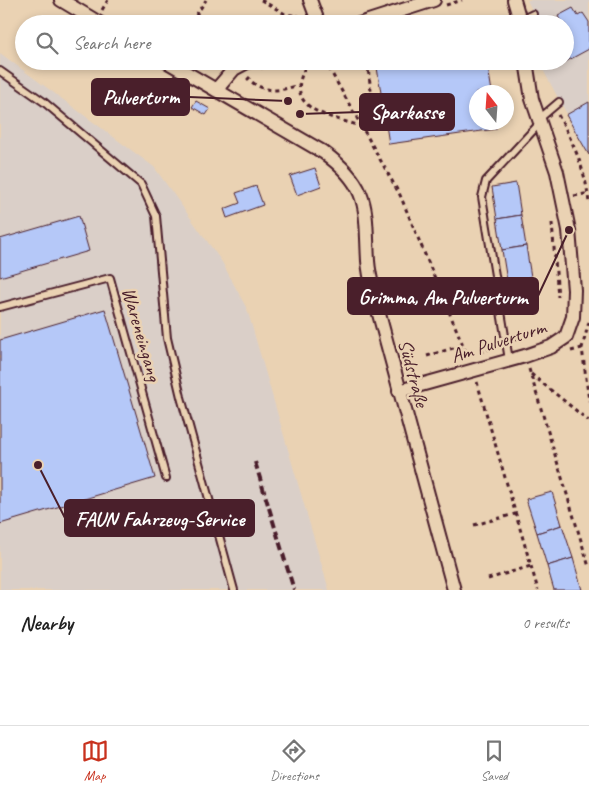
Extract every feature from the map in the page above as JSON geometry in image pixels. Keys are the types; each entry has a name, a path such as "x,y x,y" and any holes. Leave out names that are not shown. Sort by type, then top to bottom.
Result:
{"street":[{"path":"60,0 86,15"},
{"path":"310,0 316,15"},
{"path":"387,15 434,0"},
{"path":"514,0 519,15"},
{"name":"Südstraße","path":"182,70 323,152 353,180 366,207 370,275 399,391 454,590"},
{"path":"216,90 233,70"},
{"name":"Am Pulverturm","path":"399,391 525,356 550,347 566,337 573,317 574,290 569,230 564,197 532,98 527,70"}],"lane":[{"path":"0,71 44,102 141,184 156,216 167,338 181,397 234,590"},
{"path":"509,360 482,197 486,181 556,104"},
{"name":"Wareneingang","path":"0,307 110,278 166,478"}],"path":[{"path":"196,15 206,0"},
{"path":"261,0 285,14 292,15"},
{"path":"257,70 248,79 257,87 279,91 300,85"},
{"path":"304,70 300,85 302,99 306,106 317,112 364,127"},
{"path":"330,70 364,127 400,195 468,356 538,590"},
{"path":"364,127 375,120 368,70"},
{"path":"556,104 572,138 588,193 589,204"},
{"path":"550,218 559,300"},
{"path":"589,322 582,348 589,401"},
{"path":"468,356 553,329"},
{"path":"427,356 463,345"},
{"path":"525,356 589,564"},
{"path":"531,374 589,421"},
{"path":"474,525 515,514"},
{"path":"488,579 531,566"}],"shaded area":[{"path":"527,0 589,0 589,155 543,70 574,70 574,15 534,15"},
{"path":"0,53 15,64 15,70 23,70 154,167 222,262 247,309 329,590 0,590"}],"building":[{"path":"573,8 578,16 583,13 589,22 589,49 574,57 574,15 560,15"},
{"path":"377,70 488,70 491,85 469,85 469,130 489,130 389,144"},
{"path":"196,101 210,109 206,115 192,107"},
{"path":"589,102 589,155 566,115"},
{"path":"315,168 321,186 297,195 290,176"},
{"path":"516,183 521,215 497,219 492,187"},
{"path":"256,186 263,205 227,218 224,209 240,203 236,193"},
{"path":"521,215 526,246 502,250 497,219"},
{"path":"79,216 89,251 0,277 0,239"},
{"path":"526,246 531,277 507,281 502,250"},
{"path":"531,277 535,308 511,312 507,281"},
{"path":"105,309 155,478 0,524 0,340"},
{"path":"552,492 562,525 537,533 526,499"},
{"path":"562,525 573,558 547,566 537,533"},
{"path":"573,558 582,590 554,590 547,566"}],"railway":[{"path":"255,462 294,590"}],"place":[{"name":"Pulverturm","path":"288,101"},
{"name":"Sparkasse","path":"300,114"},
{"name":"Grimma, Am Pulverturm","path":"569,230"},
{"name":"FAUN Fahrzeug-Service","path":"38,465"}]}
